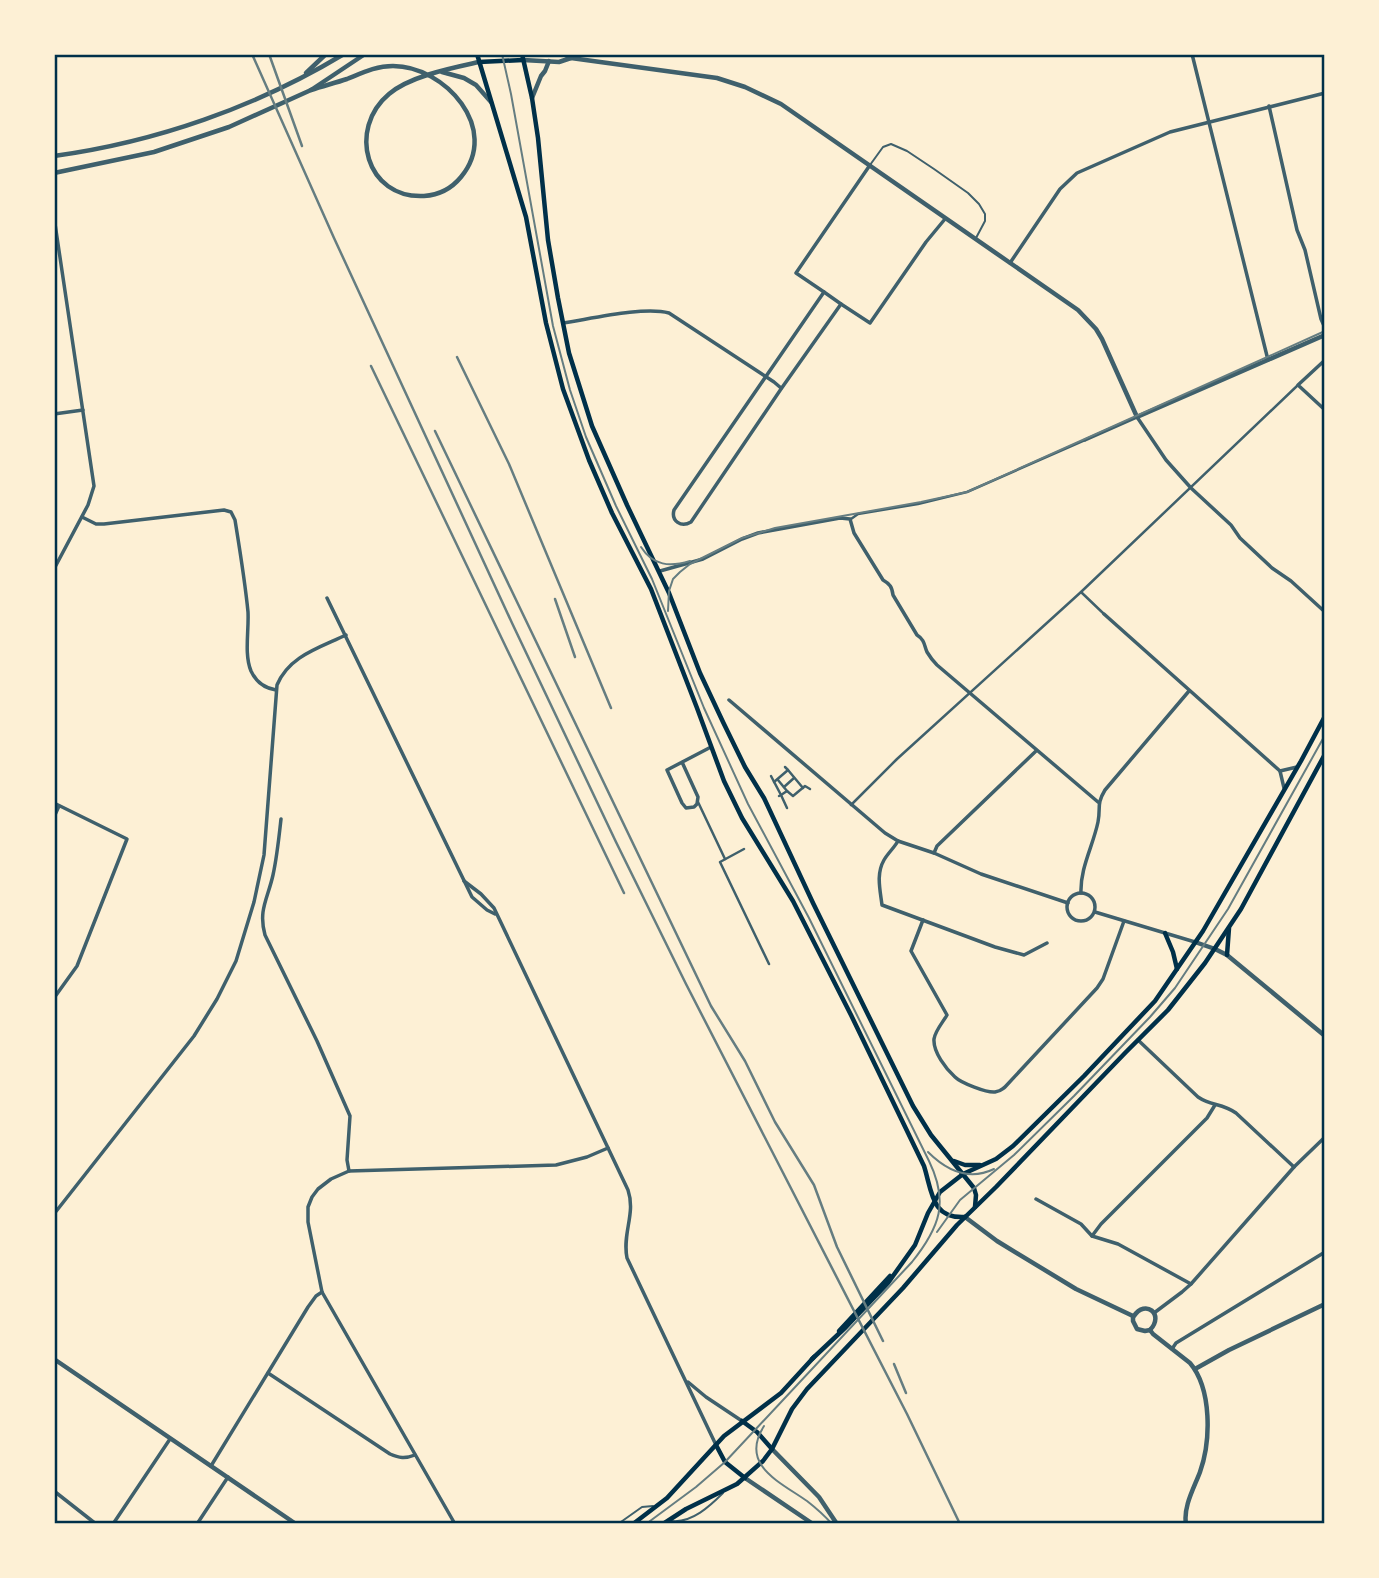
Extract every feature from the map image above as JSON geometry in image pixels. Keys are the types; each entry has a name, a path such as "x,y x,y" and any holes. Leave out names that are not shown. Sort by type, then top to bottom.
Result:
{"main road":[{"path":"477,54 526,216 546,323 565,398 593,470 656,603 724,781 742,818 793,901 924,1166 939,1210 952,1216 965,1217"},
{"path":"479,61 523,57 538,138 548,240 563,324 576,376 597,437 660,571 700,673 745,767 764,798 913,1106 931,1135 976,1192 975,1207"},
{"path":"634,1524 667,1498 730,1431 781,1393 903,1262 919,1237 934,1201 944,1188 963,1174 996,1159 1013,1146 1155,1001 1195,943 1325,716"},
{"path":"665,1522 745,1478 762,1461 772,1449 792,1409 807,1388 965,1217 1174,1003 1215,949 1257,881 1322,765 1325,754"},
{"path":"1227,955 1229,927"},
{"path":"1165,933 1177,970"},
{"path":"950,1159 965,1165 985,1164"},
{"path":"743,1421 772,1449"},
{"path":"716,1445 727,1465 745,1478"}],"street":[{"path":"303,76 326,54"},
{"path":"56,156 109,147 224,113 344,54"},
{"path":"311,90 365,54"},
{"path":"564,54 571,58 704,76 738,85 781,104 1078,310 1096,330 1138,417 1166,460 1191,488 1231,525 1240,538 1325,612"},
{"path":"1192,54 1268,360"},
{"path":"523,57 559,62 571,58"},
{"path":"57,172 154,152 229,127 311,90 373,69 392,66 420,71 433,77 450,89 463,105 471,124 474,144 467,170 452,186 434,194 421,196 400,192 379,177 368,158 366,131 374,112 386,96 397,88 441,71 479,61"},
{"path":"532,98 549,61"},
{"path":"441,71 476,85 491,102"},
{"path":"1010,263 1060,189 1076,173 1170,132 1325,93"},
{"path":"1269,106 1297,230 1305,250 1325,328"},
{"path":"870,165 796,273 870,323 946,219"},
{"path":"54,217 94,486 92,497 54,569"},
{"path":"824,292 674,510 673,517 677,523 685,525 691,522 841,304"},
{"path":"563,324 660,310 677,318 781,388"},
{"path":"660,571 699,560 758,533 840,518 850,519 858,514 967,492 1325,335"},
{"path":"851,805 897,759 1081,593 1325,360"},
{"path":"1297,385 1325,410"},
{"path":"54,414 83,410"},
{"path":"82,517 96,524 104,524 221,510 231,512 235,520 246,596 249,663 260,683 268,689 276,690"},
{"path":"850,519 854,533 889,584 892,595 917,635 922,638 932,659 969,694 1098,802"},
{"path":"1081,593 1280,771 1284,789"},
{"path":"327,598 472,897 495,914"},
{"path":"54,1214 194,1036 217,999 236,961 254,902 264,855 276,690 284,671 295,661 345,635"},
{"path":"1081,893 1082,872 1098,821 1098,802 1105,790 1189,691"},
{"path":"729,700 851,805 898,841 982,874 1068,903"},
{"path":"698,802 694,807 684,806 667,769 711,747"},
{"path":"934,853 937,846 1037,751"},
{"path":"682,762 725,859"},
{"path":"1280,771 1297,767"},
{"path":"776,781 786,769 802,787 810,789"},
{"path":"771,776 793,796 805,782"},
{"path":"784,787 794,778"},
{"path":"776,781 787,808"},
{"path":"780,796 787,791"},
{"path":"54,817 57,804 127,839 77,966 54,998"},
{"path":"281,819 274,874 261,920 265,935 350,1116 347,1160 349,1171"},
{"path":"898,841 883,861 878,878 882,905 1024,955 1047,943"},
{"path":"744,849 720,862 769,964"},
{"path":"464,881 490,903 628,1190 631,1202 625,1247 627,1258 716,1445"},
{"path":"1081,893 1093,899 1095,912 1088,920 1078,921 1070,915 1067,907 1073,896 1081,893"},
{"path":"1095,912 1227,955 1325,1036"},
{"path":"923,920 911,951 947,1015 934,1036 938,1056 956,1078 995,1092 1001,1090 1097,988 1103,979 1124,920"},
{"path":"1138,1040 1198,1097 1227,1106 1294,1167"},
{"path":"1093,1236 1101,1224 1207,1118 1215,1104"},
{"path":"1154,1312 1191,1284 1294,1167 1325,1137"},
{"path":"455,1524 322,1292 308,1222 308,1207 315,1192 331,1179 349,1171 556,1165 587,1157 607,1148"},
{"path":"1036,1199 1081,1224 1093,1236 1118,1244 1191,1284"},
{"path":"965,1217 997,1241 1076,1289 1133,1316"},
{"path":"1172,1349 1176,1343 1325,1252"},
{"path":"211,1466 308,1307 322,1292"},
{"path":"1195,1369 1325,1304"},
{"path":"1148,1308 1154,1312 1156,1322 1150,1330 1137,1329 1133,1316 1137,1310 1148,1308"},
{"path":"1150,1330 1195,1369 1203,1385 1206,1450 1186,1509 1185,1523"},
{"path":"54,1359 296,1524"},
{"path":"268,1373 390,1454 399,1458 415,1455"},
{"path":"684,1378 706,1397 743,1421"},
{"path":"113,1524 170,1439"},
{"path":"772,1449 819,1497 837,1524"},
{"path":"197,1524 228,1477"},
{"path":"745,1478 813,1524"},
{"path":"54,1491 96,1524"}],"lane":[{"path":"870,165 883,147 891,144 899,146 968,193 985,214 983,227 976,239"},
{"path":"665,1522 680,1522 696,1514 710,1506 727,1489"},
{"path":"618,1524 642,1507 657,1506"}],"tram line":[{"path":"502,54 553,326 586,437 652,579 704,708 748,804 809,918 929,1161 939,1189 939,1214 935,1225 912,1262 725,1462 646,1524"},
{"path":"668,611 669,591 673,579 680,572 690,564 742,538 775,528 967,492 1325,331"},
{"path":"641,547 651,558 662,563 690,561"},
{"path":"937,1232 960,1200 1014,1155 1074,1096 1175,988 1228,909 1325,735"},
{"path":"928,1152 942,1164 958,1172 976,1174 994,1169"},
{"path":"764,1426 756,1452 766,1471 807,1501 832,1524"}],"railway":[{"path":"252,54 334,238 616,842 907,1414 960,1524"},
{"path":"269,54 302,146"},
{"path":"457,357 509,464 611,708"},
{"path":"371,366 624,893"},
{"path":"435,431 711,1006 745,1061 775,1122 814,1185 837,1247 883,1341"},
{"path":"555,599 575,657"},
{"path":"894,1364 906,1393"}]}
